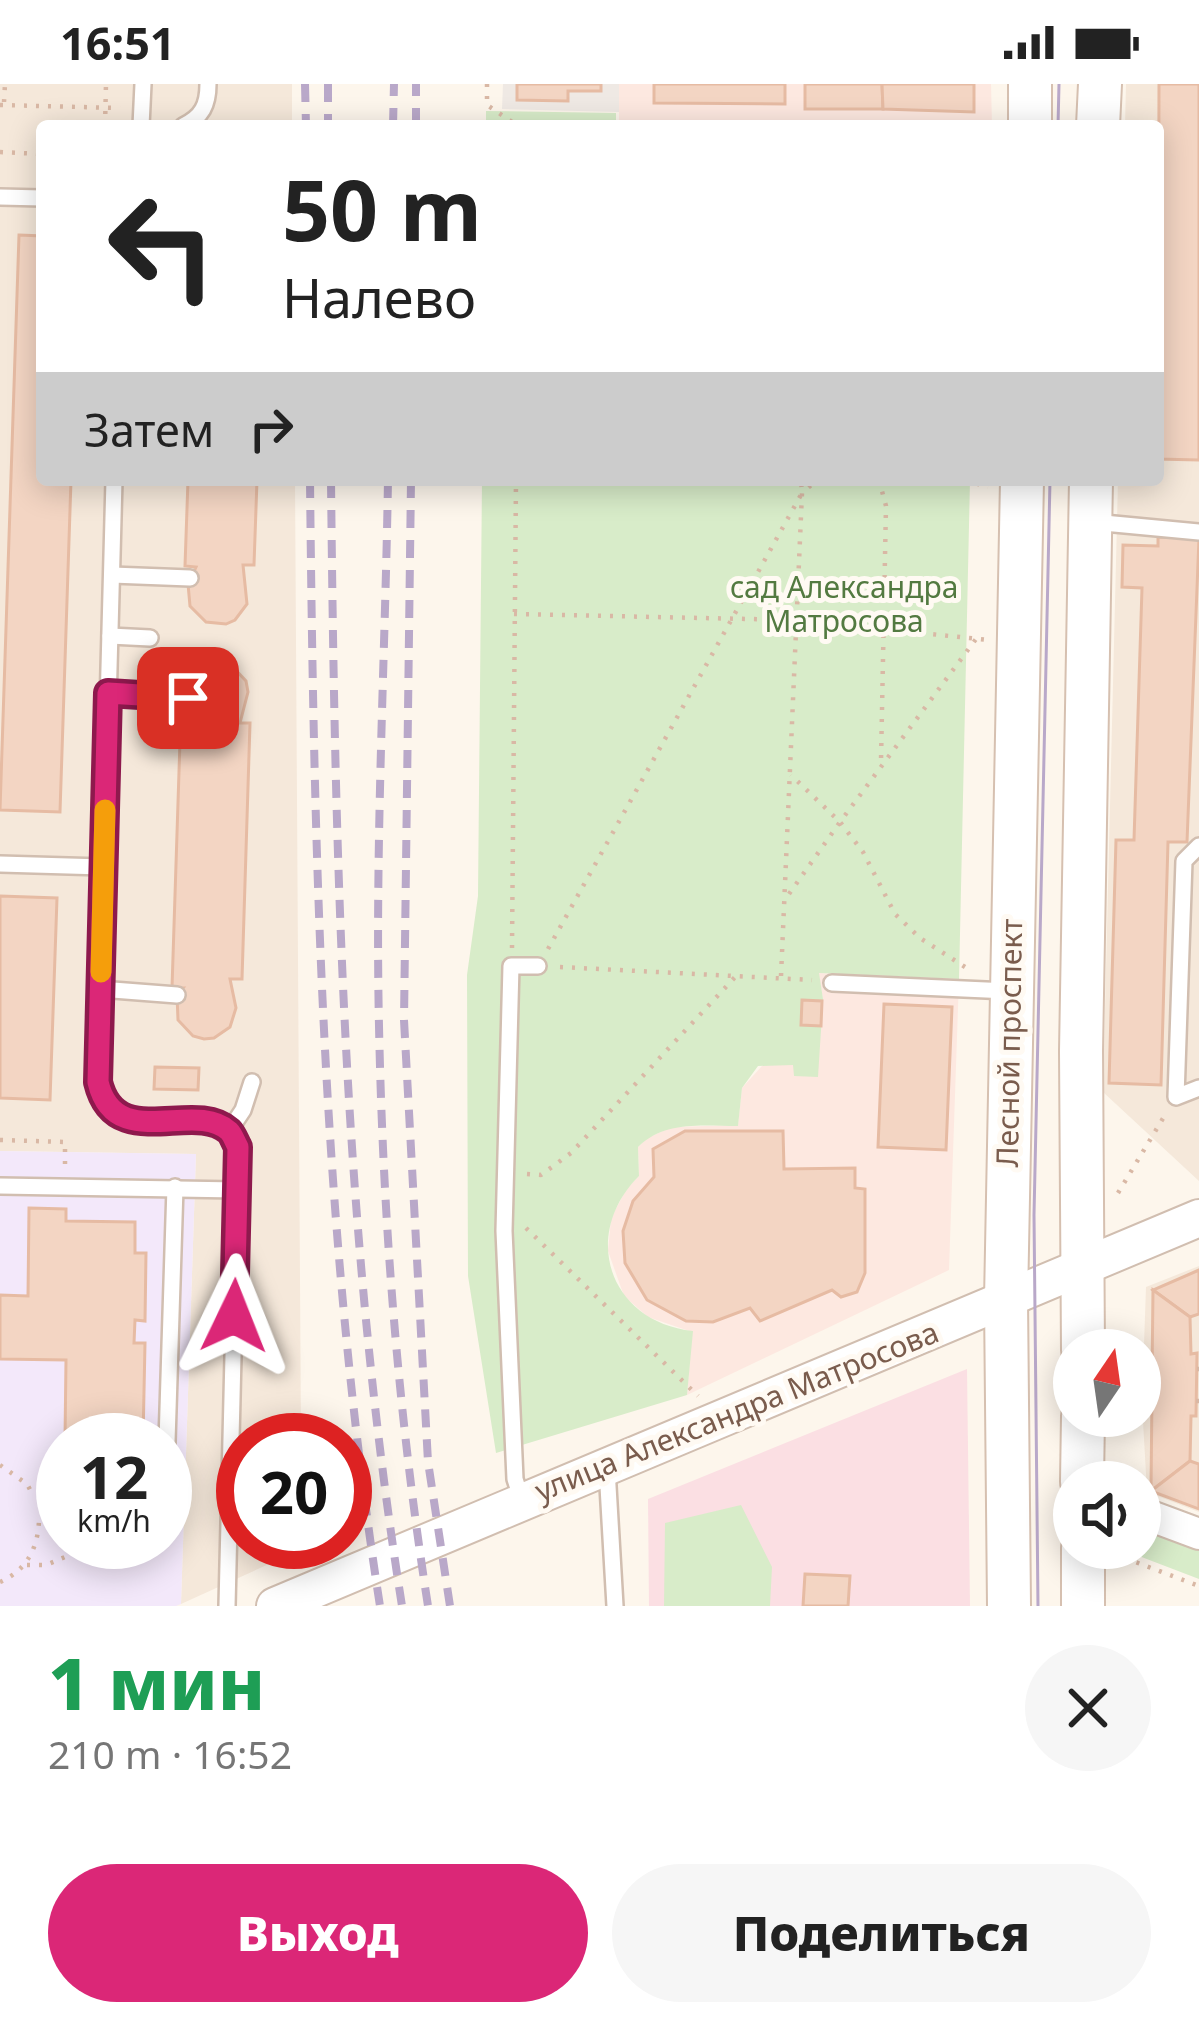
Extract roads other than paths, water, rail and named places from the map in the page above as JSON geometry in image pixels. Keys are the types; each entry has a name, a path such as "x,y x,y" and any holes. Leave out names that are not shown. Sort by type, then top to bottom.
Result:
{"main road":[{"path":"1030,84 1030,120"},
{"path":"1098,120 1100,84"},
{"name":"Лесной проспект","path":"1002,486 1010,991 1006,1300 1010,1606"},
{"path":"1083,1329 1081,1051 1090,501"},
{"path":"1083,1605 1092,1569"}],"street":[{"name":"улица Александра Матросова","path":"274,1606 1199,1218"},
{"path":"1161,1520 1199,1534"}],"lane":[{"path":"142,117 143,84"},
{"path":"197,120 208,100 208,84"},
{"path":"0,196 36,198"},
{"path":"114,486 98,1082 102,1100 114,1114 213,1123 229,1131 238,1147 227,1606"},
{"path":"1090,501 1199,532"},
{"path":"112,574 190,578"},
{"path":"110,636 151,638"},
{"path":"108,693 188,698"},
{"path":"1199,846 1184,861 1176,1097 1199,1088"},
{"path":"0,864 104,867"},
{"path":"522,1501 515,1479 505,1208 512,966 538,966"},
{"path":"832,983 1010,991"},
{"path":"100,989 177,995"},
{"path":"229,1131 243,1110 252,1082"},
{"path":"0,1186 237,1190"},
{"path":"168,1413 175,1187"},
{"path":"606,1466 615,1606"},
{"path":"1083,1605 1097,1605"}],"tram line":[{"path":"1058,120 1059,84"},
{"path":"1038,1606 1034,1215 1050,486"}],"railway":[{"path":"305,84 306,120"},
{"path":"328,84 328,120"},
{"path":"393,120 394,84"},
{"path":"416,84 416,120"},
{"path":"310,486 314,762 333,1185 345,1326 380,1606"},
{"path":"331,486 346,1044 367,1326 402,1606"},
{"path":"388,486 378,890 381,1099 400,1390 428,1606"},
{"path":"411,486 404,1020 428,1462 450,1606"}],"park label":[{"name":"cад Александра Матросова","path":"844,605"}]}
